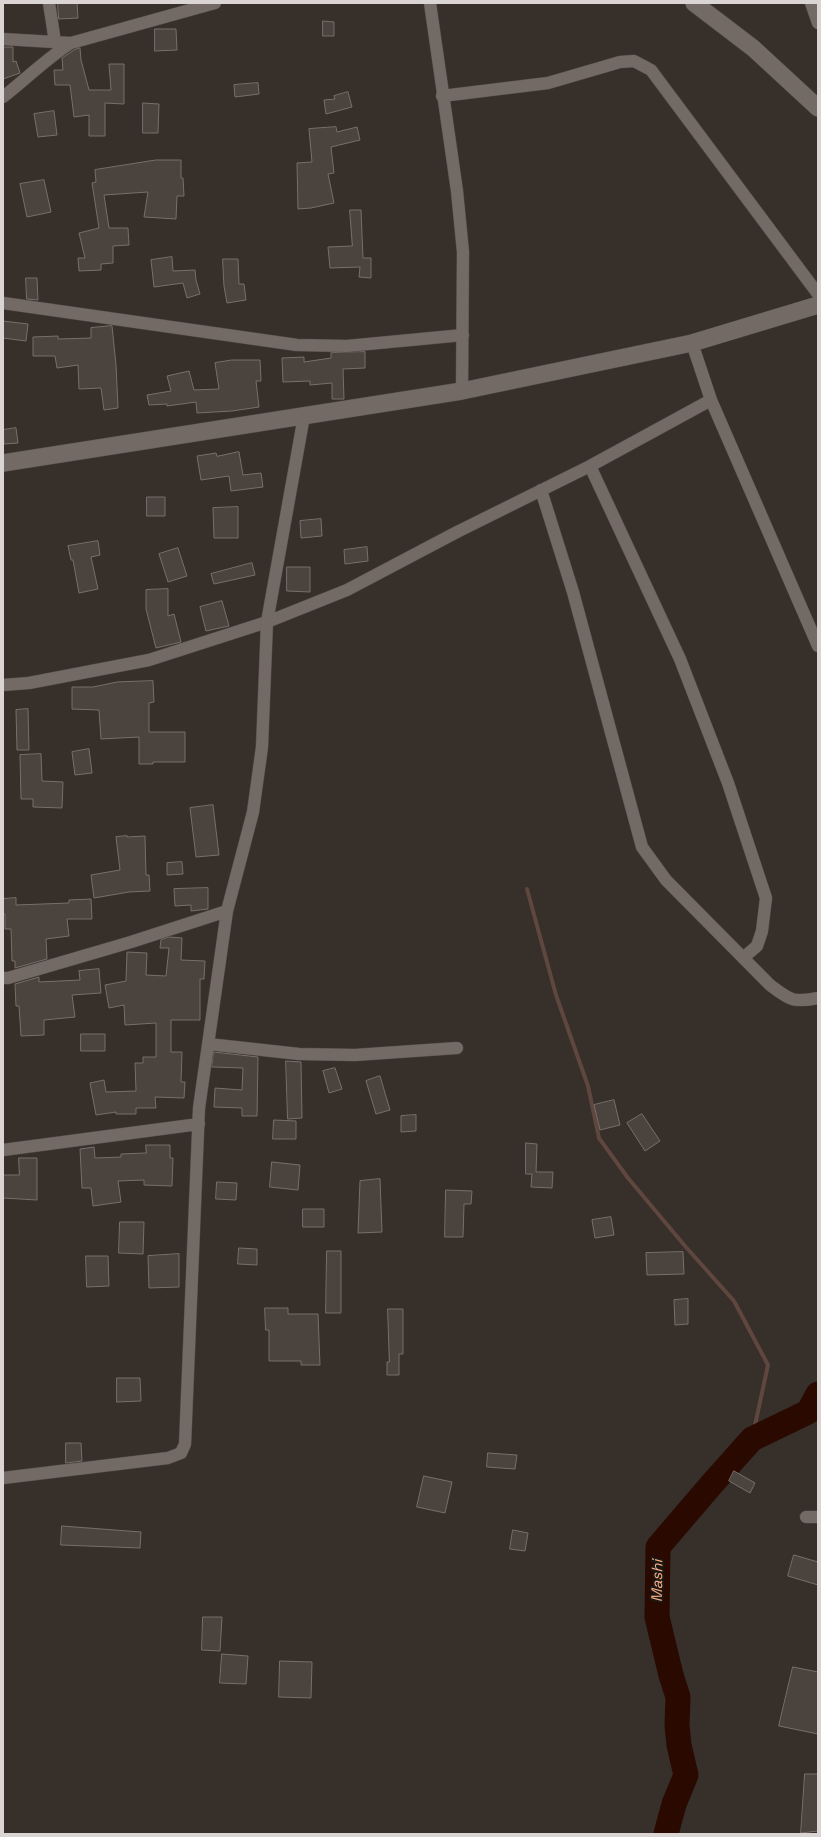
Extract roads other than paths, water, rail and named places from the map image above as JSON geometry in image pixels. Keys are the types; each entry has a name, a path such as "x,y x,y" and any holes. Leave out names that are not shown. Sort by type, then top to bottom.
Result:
{"street":[{"path":"49,3 55,42"},
{"path":"3,38 71,42 216,3"},
{"path":"430,3 442,96 457,191 463,252 462,391"},
{"path":"694,3 753,48 818,108"},
{"path":"810,3 818,23"},
{"path":"3,97 53,55 71,42"},
{"path":"442,96 548,83 620,62 634,61 651,70 818,294"},
{"path":"3,303 297,345 347,346 463,335"},
{"path":"3,463 462,391 692,343 818,305"},
{"path":"692,343 711,400 818,646"},
{"path":"3,685 29,683 149,660 267,622 347,590 457,532 590,466 711,400"},
{"path":"3,1478 168,1458 181,1453 185,1444 199,1124 208,1044 227,911 253,812 262,747 267,622 304,416"},
{"path":"590,466 680,659 728,782 766,898 764,923 757,946 743,958"},
{"path":"541,490 573,592 642,847 666,880 770,985 788,999 801,1001 818,998"},
{"path":"3,978 15,976 131,942 227,911"},
{"path":"208,1044 299,1054 355,1055 457,1048"},
{"path":"3,1150 199,1124"}],"waterway":[{"path":"527,889 556,995 588,1086 599,1138 628,1178 685,1246 734,1301 768,1365 752,1439"},
{"name":"Mashi","path":"666,1834 674,1804 686,1775 679,1745 677,1725 678,1697 657,1617 658,1547 752,1439 808,1412 818,1394"}]}
